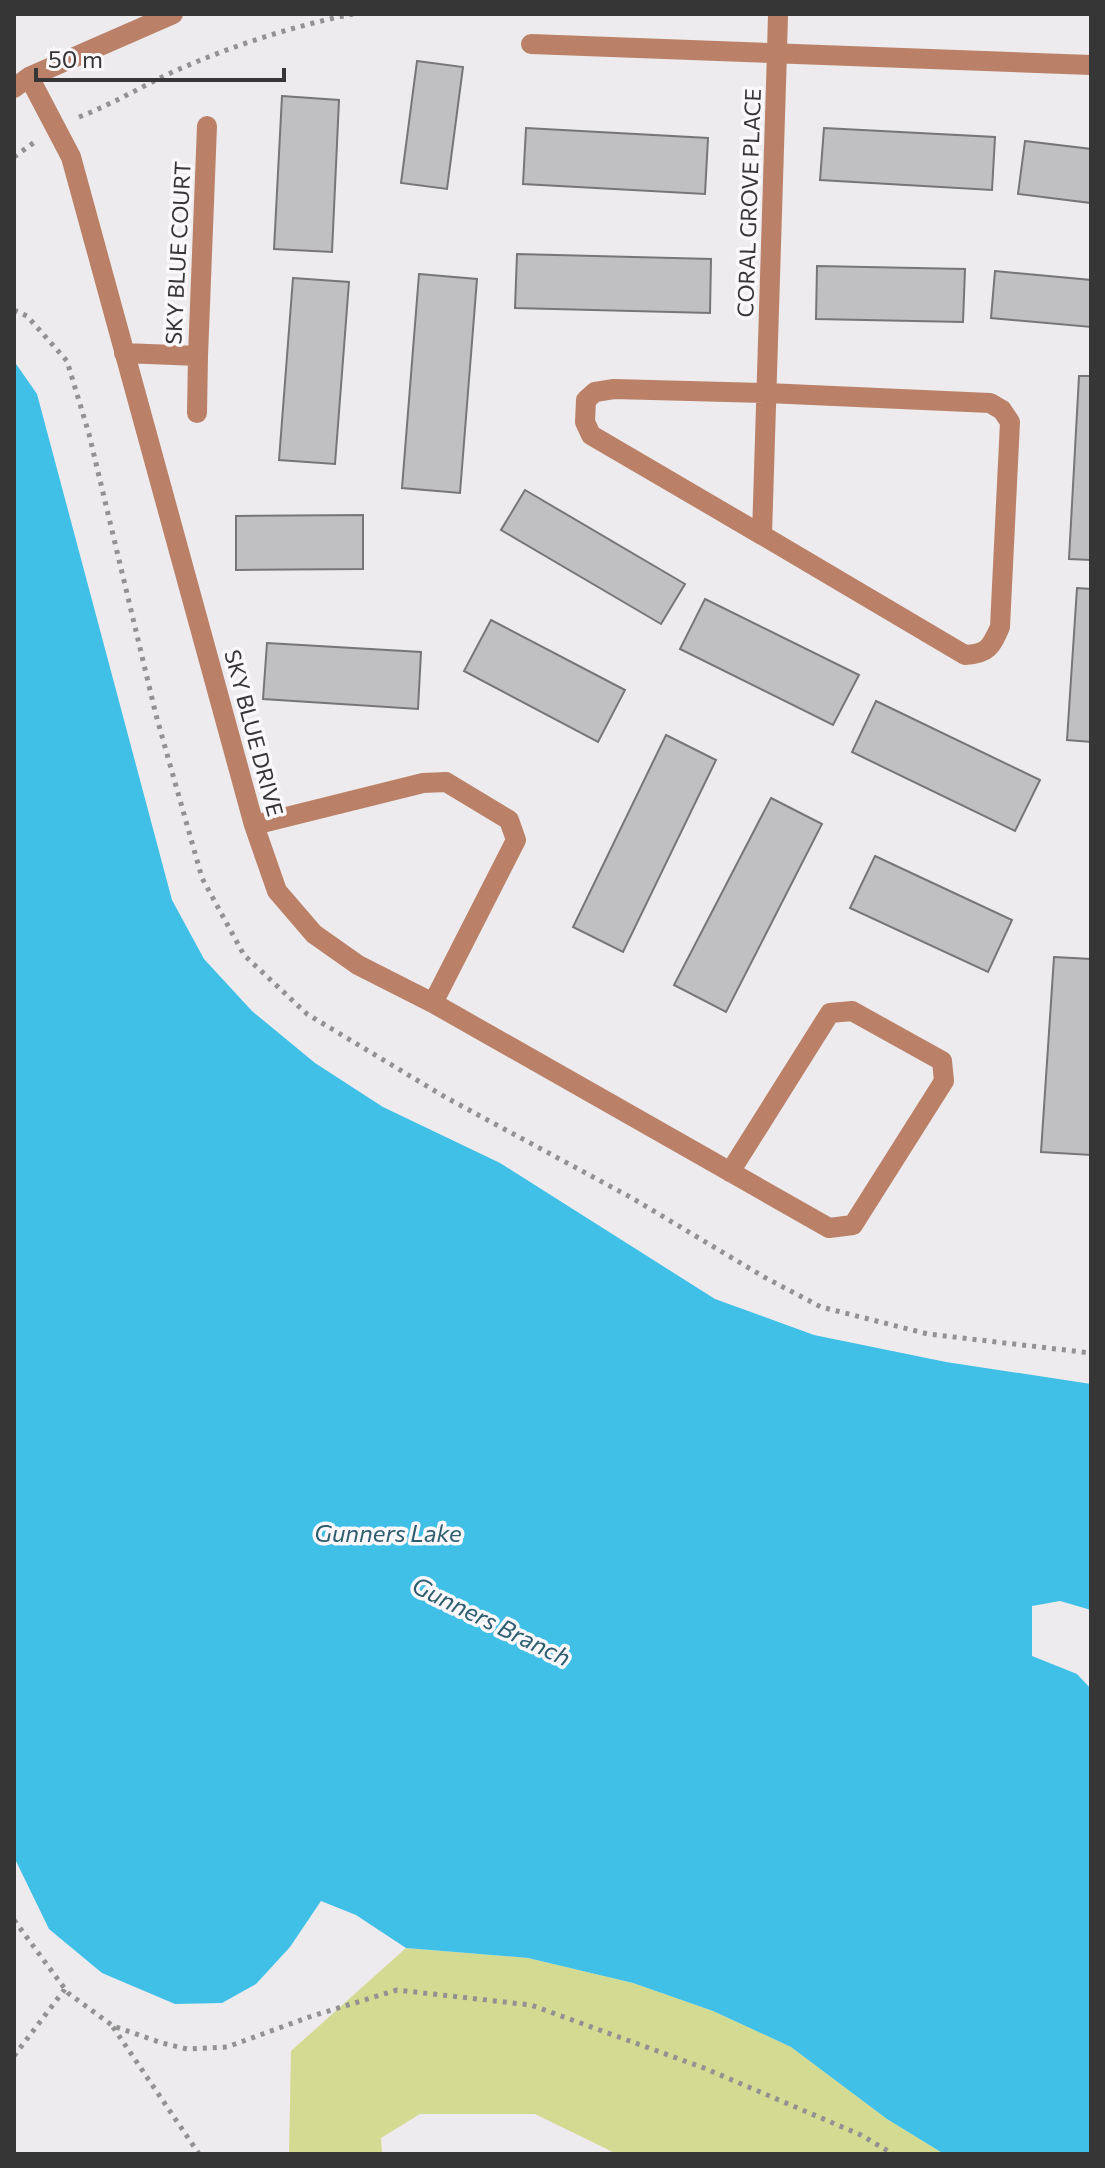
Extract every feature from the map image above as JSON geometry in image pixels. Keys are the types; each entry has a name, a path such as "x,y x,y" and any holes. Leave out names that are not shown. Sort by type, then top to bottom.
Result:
{"street":[{"path":"22,82 173,14"},
{"name":"CORAL GROVE PLACE","path":"762,535 778,14"},
{"path":"531,44 1091,65"},
{"name":"SKY BLUE DRIVE","path":"22,82 56,128 71,157 254,825 277,891 314,934 358,965 433,1003 730,1172 829,1228 853,1225 944,1081 942,1061 852,1011 830,1013 730,1172"},
{"name":"SKY BLUE COURT","path":"124,353 198,356 207,126"},
{"path":"197,413 198,356"},
{"path":"614,389 990,403 1002,410 1010,422 1000,627 993,643 981,654 965,655 762,535 591,435 585,422 586,400 595,392 614,389"},
{"path":"254,825 423,783 446,782 509,820 516,840 433,1003"}],"path":[{"path":"14,157 56,128 112,105 188,66 245,44 353,14"},
{"path":"14,1920 65,1989 113,2026 199,2154"},
{"path":"14,2056 65,1989"},
{"path":"113,2026 187,2049 227,2047 397,1990 531,2005 704,2068 861,2135 893,2154"}],"green space":[{"path":"406,1948 528,1958 633,1983 713,2011 791,2047 887,2119 944,2154 617,2154 535,2114 420,2114 381,2138 382,2154 289,2154 291,2051"}],"water":[{"name":"Gunners Lake","path":"14,361 37,394 172,900 204,959 252,1011 315,1063 383,1107 500,1163 715,1299 814,1335 946,1362 1091,1384 1091,1610 1060,1601 1032,1606 1032,1656 1077,1674 1091,1689 1091,2154 944,2154 887,2119 791,2047 713,2011 633,1983 528,1958 406,1948 356,1915 321,1901 290,1947 256,1984 222,2003 175,2004 102,1973 49,1929 14,1857"}],"building":[{"path":"417,61 463,67 447,189 401,183"},
{"path":"282,96 339,100 332,252 274,249"},
{"path":"526,128 708,138 705,194 523,184"},
{"path":"824,128 995,137 992,190 820,180"},
{"path":"1025,141 1091,149 1091,203 1018,194"},
{"path":"517,254 711,259 710,313 515,308"},
{"path":"817,266 965,269 963,322 816,319"},
{"path":"995,271 1091,280 1091,327 991,318"},
{"path":"419,274 477,279 460,493 402,488"},
{"path":"293,278 349,282 335,464 279,460"},
{"path":"1079,376 1091,376 1091,560 1069,559"},
{"path":"525,490 685,584 661,624 501,530"},
{"path":"363,515 363,569 236,570 236,516"},
{"path":"1077,588 1091,589 1091,742 1067,740"},
{"path":"705,599 859,675 833,725 680,649"},
{"path":"491,620 625,690 598,742 464,671"},
{"path":"267,643 421,652 418,709 263,699"},
{"path":"876,701 1040,780 1015,831 852,752"},
{"path":"666,735 716,760 623,952 573,927"},
{"path":"771,798 822,824 726,1012 674,985"},
{"path":"875,856 1012,920 988,972 850,908"},
{"path":"1054,957 1091,959 1091,1155 1041,1152"}],"water label":[{"name":"Gunners Branch","path":"491,1622"}]}
